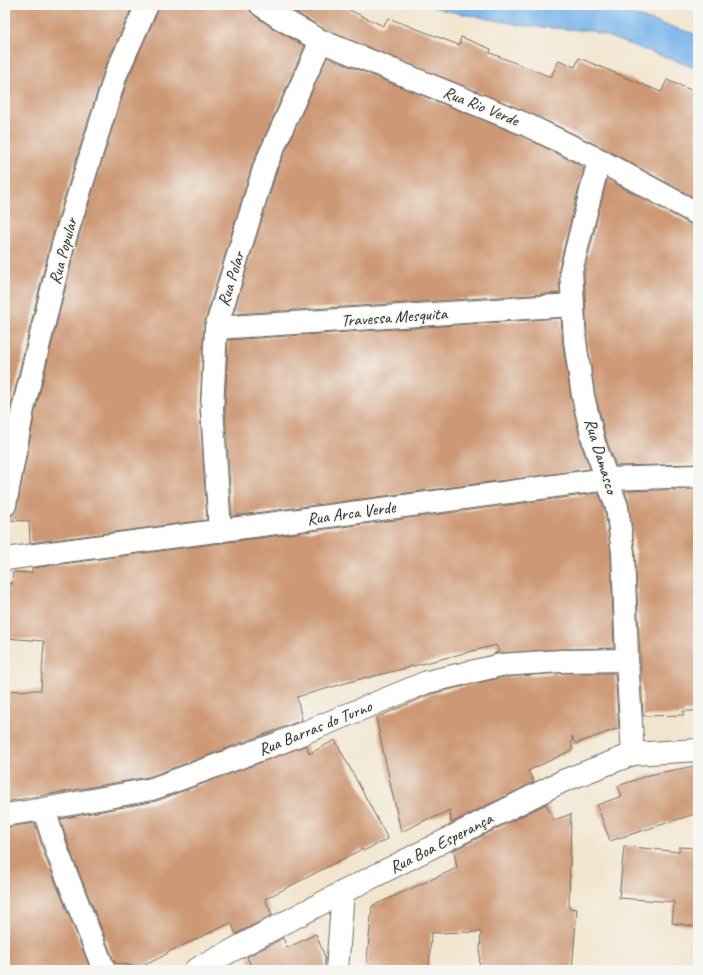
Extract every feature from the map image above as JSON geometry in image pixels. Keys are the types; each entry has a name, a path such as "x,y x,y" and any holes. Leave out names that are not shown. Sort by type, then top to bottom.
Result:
{"street":[{"name":"Rua Popular","path":"5,505 23,409 63,244 116,74 147,5"},
{"name":"Rua Rio Verde","path":"261,5 280,18 321,41 525,124 599,160 698,214"},
{"name":"Rua Polar","path":"220,531 212,409 216,328 265,166 321,41"},
{"name":"Rua Damasco","path":"599,160 571,271 575,341 583,396 594,443 617,507 623,552 627,660 633,754"},
{"name":"Travessa Mesquita","path":"216,328 573,306"},
{"name":"Rua Arca Verde","path":"5,559 607,479 698,476"},
{"name":"Rua Barras do Turno","path":"5,815 152,789 279,743 427,682 501,665 562,661 627,660"},
{"name":"Rua Boa Esperança","path":"195,970 343,892 563,781 633,754 698,750"},
{"path":"44,809 57,851 104,970"},
{"path":"337,970 343,892"}],"water":[{"path":"426,5 601,5 698,35 698,69 592,31 525,26 443,10"}],"building":[{"path":"5,5 133,5 104,70 51,241 11,406 5,437"},
{"path":"159,5 249,5 250,11 254,15 274,29 305,46 253,162 204,325 200,410 207,520 30,543 29,521 5,520 5,517 10,517 17,507 35,412 75,248 128,78"},
{"path":"283,5 339,5 383,26 388,18 459,45 461,37 491,49 490,53 551,77 559,60 575,67 579,58 661,92 667,80 698,93 698,200 605,149 530,113 326,30"},
{"path":"327,57 520,135 584,167 559,268 560,293 233,314 277,170"},
{"path":"607,179 692,225 698,226 698,464 616,466 606,439 595,394 587,340 584,272"},
{"path":"561,318 571,398 582,446 590,469 232,516 225,409 228,340"},
{"path":"698,489 698,711 683,711 684,715 643,716 635,551 629,505 625,491"},
{"path":"599,493 605,510 611,553 614,648 561,649 494,654 499,651 496,645 367,677 297,697 302,720 149,777 5,802 5,691 41,690 44,641 5,638 5,583 12,584 13,572 32,573 32,568"},
{"path":"563,673 615,673 619,728 575,744 572,736 572,750 528,771 534,782 451,823 450,810 401,832 376,718 431,694 503,677"},
{"path":"335,740 388,839 363,851 362,849 265,899 272,915 236,934 231,923 166,953 167,954 141,967 115,963 69,847 60,819 156,801 307,745 309,754"},
{"path":"694,766 698,782 698,813 610,841 597,805 622,796 618,786 649,775"},
{"path":"546,804 554,820 571,814 569,908 577,909 572,970 479,970 481,932 431,933 429,970 366,970 372,906 457,868 454,850"},
{"path":"35,823 45,856 91,970 5,970 5,827"},
{"path":"624,846 679,852 679,847 698,848 698,927 672,923 674,902 619,898"},
{"path":"316,934 325,957 325,970 242,970 251,966 247,957 283,938 287,948"}]}
